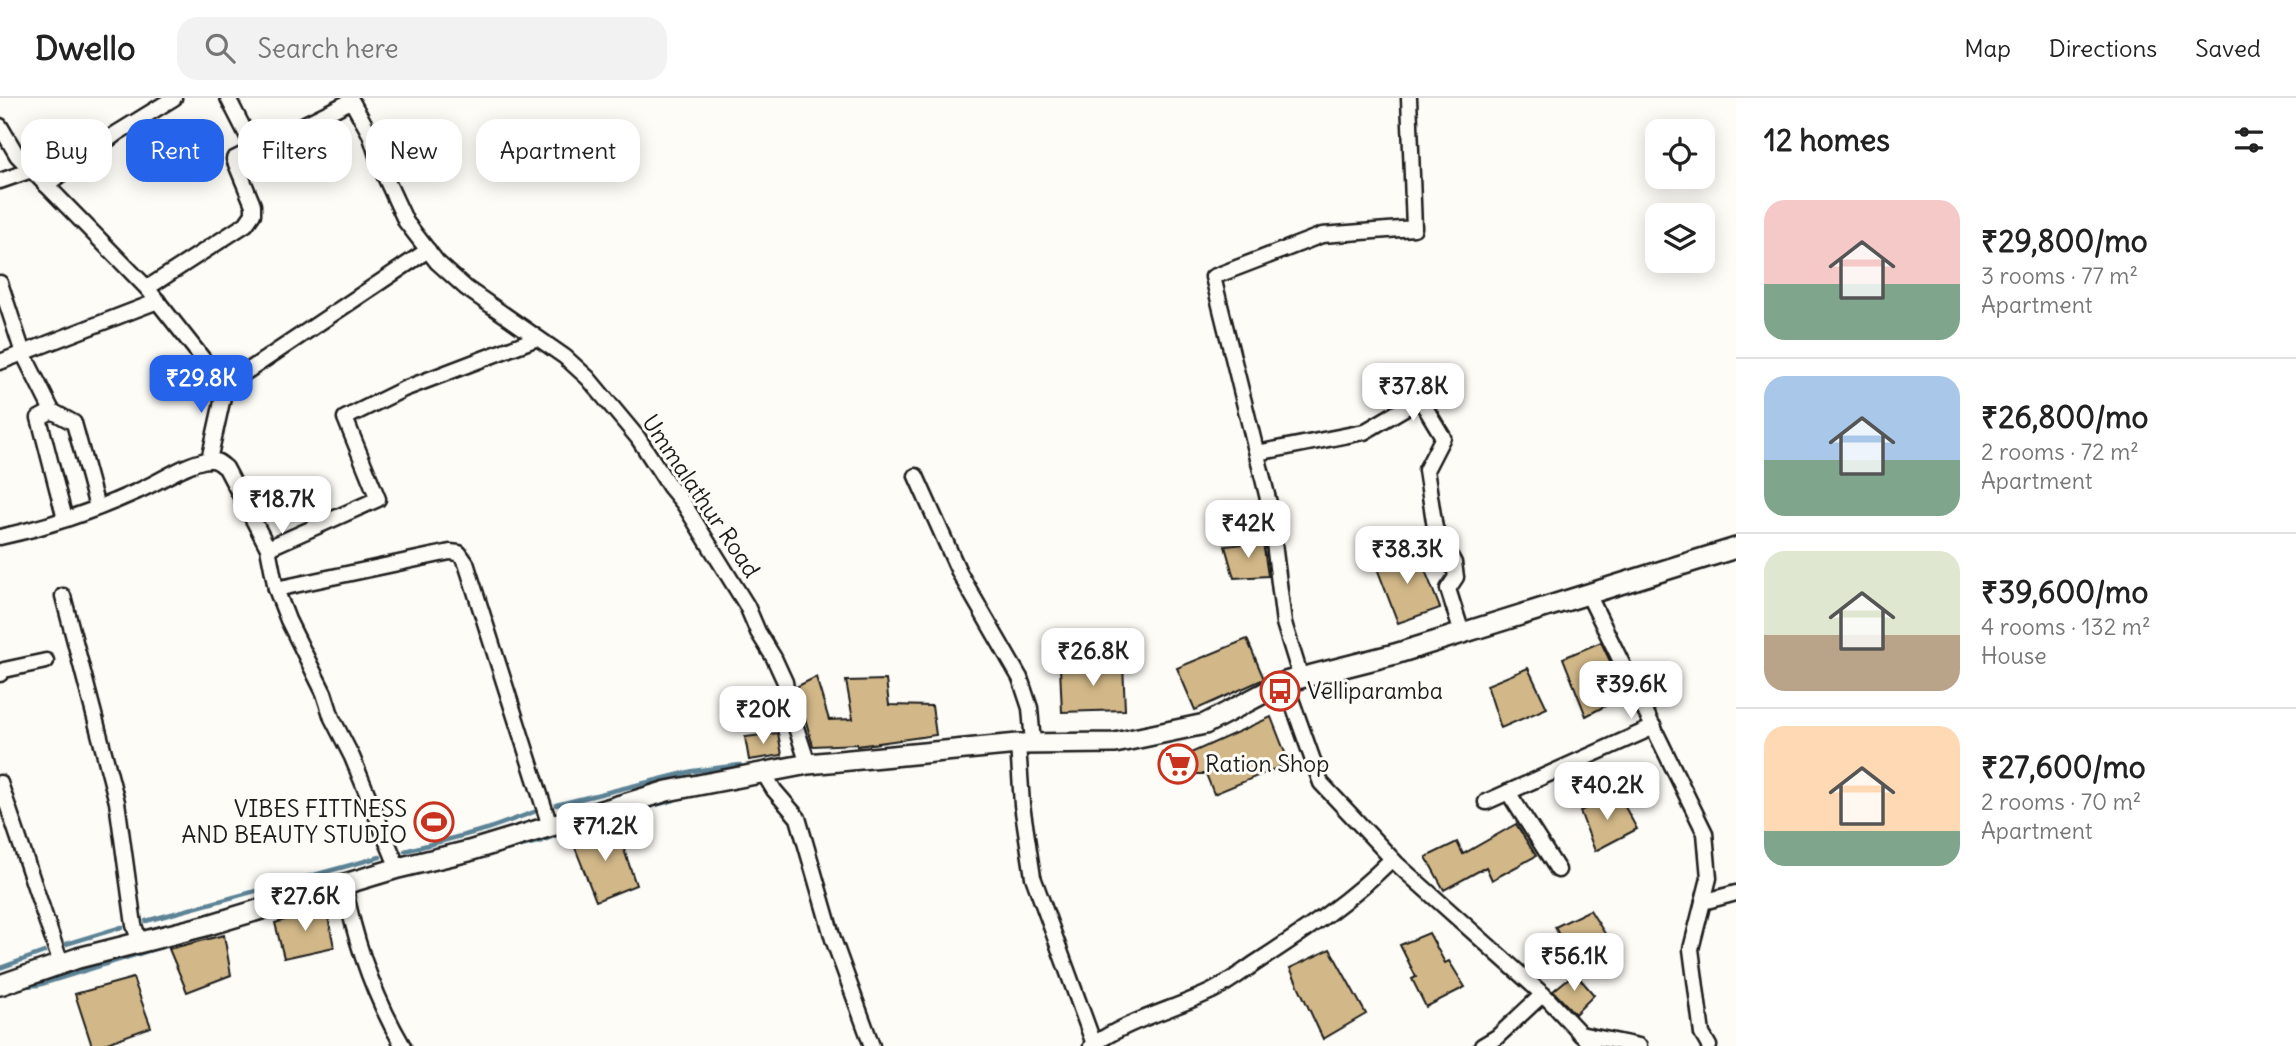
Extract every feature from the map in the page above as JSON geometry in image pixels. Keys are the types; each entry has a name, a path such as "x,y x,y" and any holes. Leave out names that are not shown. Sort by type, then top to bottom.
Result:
{"main road":[{"path":"0,985 61,964 205,926 398,868 470,851 667,791 808,764 1026,744 1115,743 1205,724 1293,680 1395,654 1736,548"}],"street":[{"path":"46,185 117,133 174,98"},
{"path":"229,98 239,119"},
{"path":"1409,98 1414,228 1322,235 1213,277 1269,503 1293,680 1321,783 1392,859 1543,994 1592,1046"},
{"path":"312,119 350,99"},
{"name":"Ummalathur Road","path":"350,99 370,134 381,167 406,222 437,262 466,288 565,358 588,378 638,438 705,536 747,606 758,632 780,670 808,764"},
{"path":"0,126 21,158"},
{"path":"0,181 21,174"},
{"path":"43,182 147,288 214,373 227,379 237,378 428,250"},
{"path":"147,288 246,224 253,214 253,205 244,182"},
{"path":"0,283 23,353 52,411 74,423 97,508"},
{"path":"0,362 158,301"},
{"path":"268,548 378,499 345,418 404,390 535,339"},
{"path":"208,460 227,379"},
{"path":"1257,453 1364,432 1420,399 1443,437 1426,470 1435,528 1454,563 1456,577 1448,589 1462,633"},
{"path":"52,411 39,418 65,519"},
{"path":"0,537 33,530 97,508 208,460 218,461 226,468 268,548 276,589 288,620 324,693 332,718 352,757 398,868"},
{"path":"916,477 960,574 1020,678 1030,708 1022,805 1033,877 1093,1045 1107,1035 1194,999 1235,978 1325,917 1392,859"},
{"path":"276,589 450,552 459,553 466,563 551,826"},
{"path":"1588,594 1705,833 1709,878 1691,949 1702,1034 1709,1046"},
{"path":"63,596 117,802 134,925 140,943"},
{"path":"0,674 4,670 46,661"},
{"path":"1486,802 1654,727"},
{"path":"763,772 774,790 798,818 832,939 872,1046"},
{"path":"0,783 61,964"},
{"path":"1508,792 1558,870"},
{"path":"344,884 351,925 368,975 388,1022 403,1046"},
{"path":"1703,902 1736,893"},
{"path":"1482,1046 1497,1037 1543,994"},
{"path":"1580,1034 1639,1046"}],"building":[{"path":"1263,542 1268,576 1234,578 1225,546"},
{"path":"1417,550 1440,608 1398,623 1375,563"},
{"path":"1247,639 1264,679 1195,710 1177,668"},
{"path":"1601,642 1626,695 1586,716 1563,658"},
{"path":"1123,664 1125,710 1062,712 1060,668"},
{"path":"1528,668 1547,708 1501,728 1487,685"},
{"path":"816,677 829,720 853,719 846,681 886,680 889,705 932,706 936,735 857,746 813,746 796,687"},
{"path":"1271,717 1289,763 1214,794 1206,774 1163,774 1162,753 1191,753"},
{"path":"778,733 782,755 749,760 745,737"},
{"path":"1618,794 1637,829 1595,851 1580,811"},
{"path":"1516,824 1536,856 1492,880 1486,867 1444,890 1426,857 1457,842 1463,854"},
{"path":"616,826 636,885 596,901 572,840"},
{"path":"326,907 334,947 284,958 275,923"},
{"path":"1590,910 1609,940 1570,959 1555,927"},
{"path":"1429,933 1445,963 1449,961 1465,987 1426,1007 1412,979 1416,977 1400,945"},
{"path":"224,935 231,975 187,992 169,949"},
{"path":"1330,949 1366,1014 1323,1039 1290,968"},
{"path":"1575,973 1594,995 1575,1014 1553,991"},
{"path":"133,978 151,1027 99,1046 92,1046 75,994"}],"waterway":[{"path":"556,805 693,771 740,765"},
{"path":"648,807 674,800"},
{"path":"405,851 487,829 534,812"},
{"path":"504,850 542,841 566,831"},
{"path":"146,921 380,857"},
{"path":"66,944 122,927"},
{"path":"25,986 38,985 164,946"},
{"path":"0,968 44,952"}],"place":[{"name":"Velliparamba","path":"1280,691"},
{"name":"Ration Shop","path":"1178,764"},
{"name":"VIBES FITTNESS AND BEAUTY STUDIO","path":"434,822"}]}
